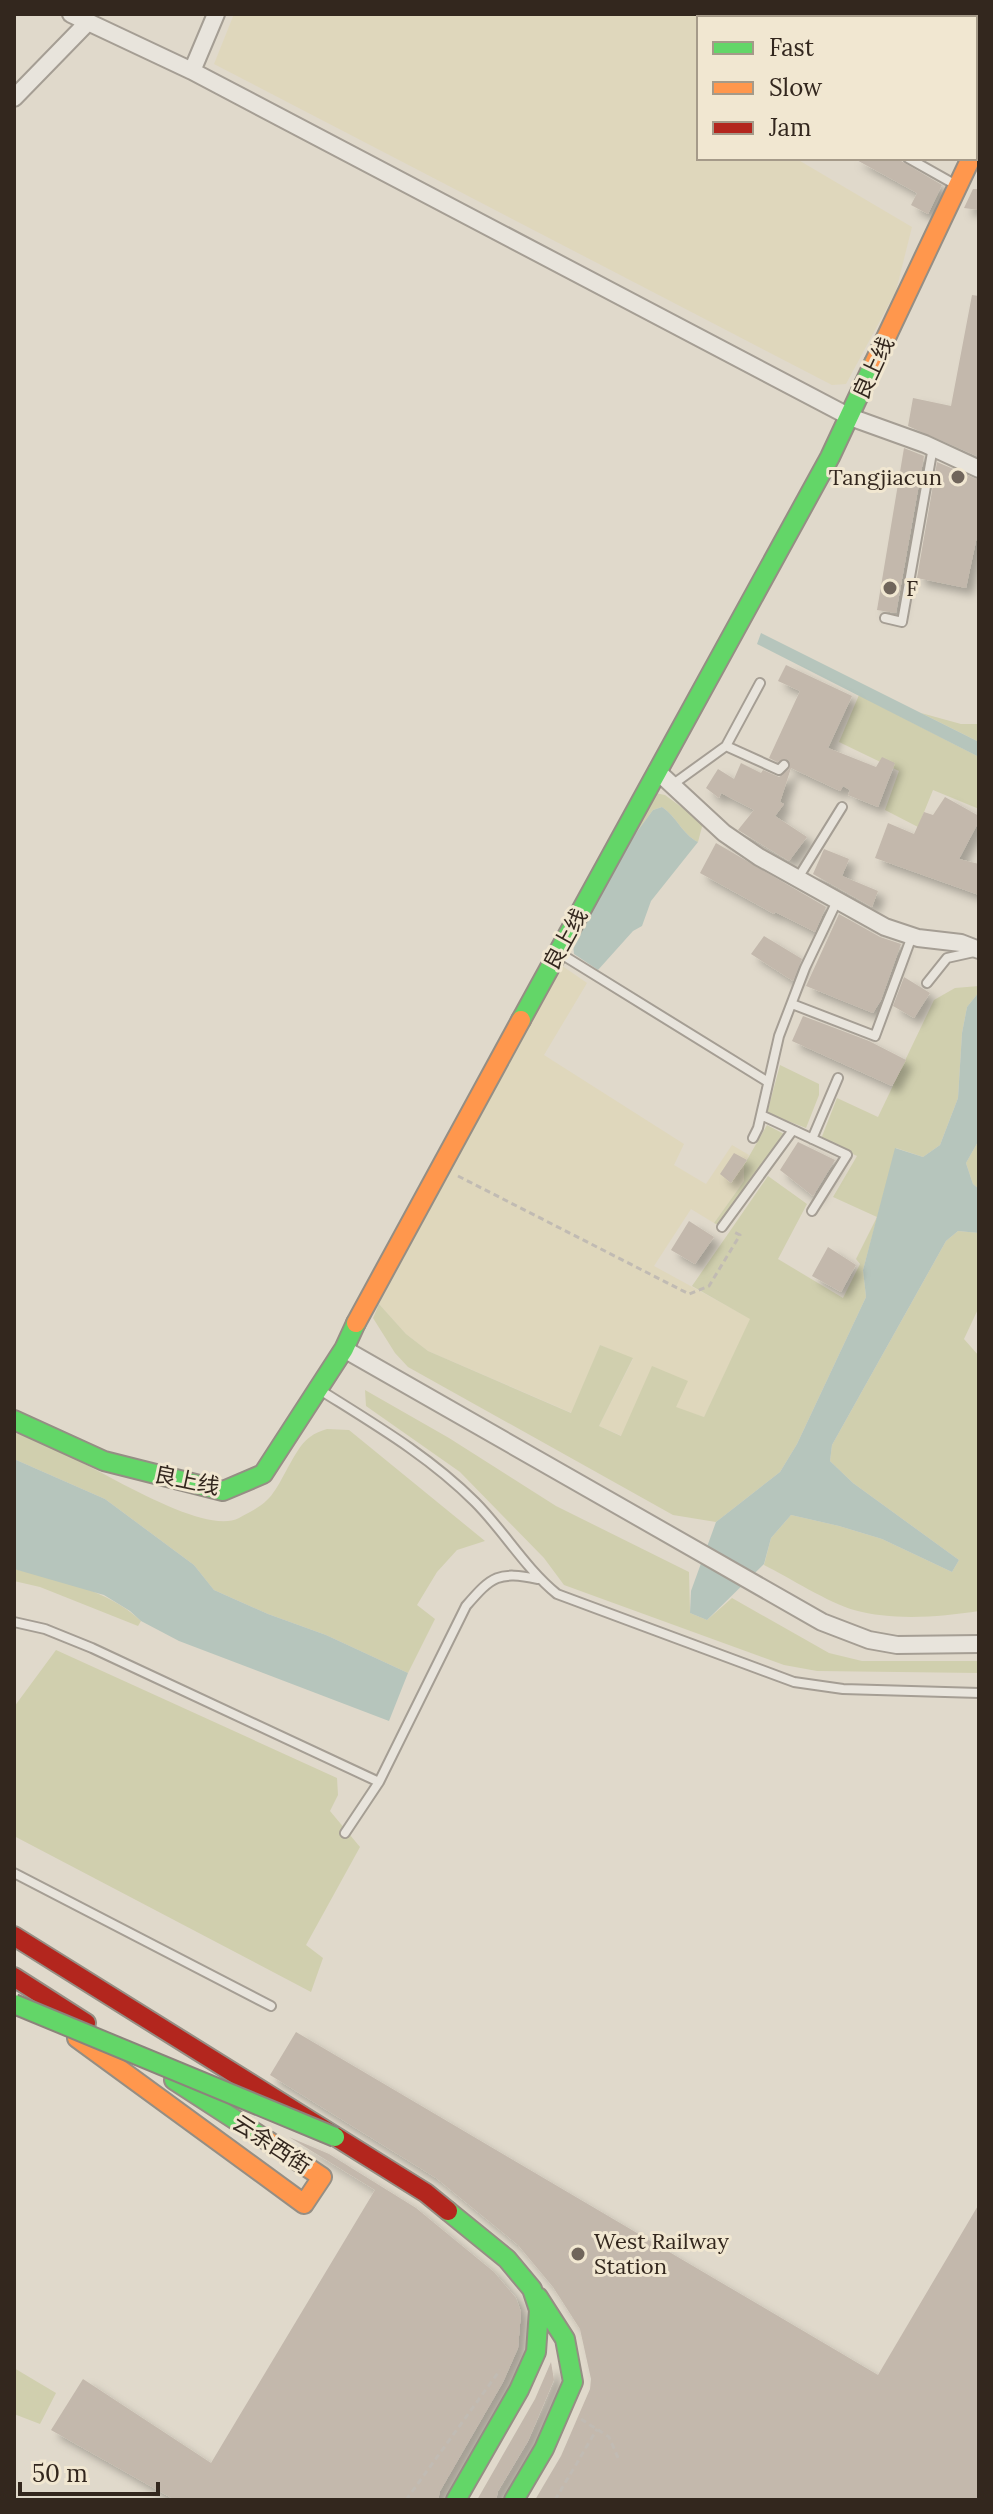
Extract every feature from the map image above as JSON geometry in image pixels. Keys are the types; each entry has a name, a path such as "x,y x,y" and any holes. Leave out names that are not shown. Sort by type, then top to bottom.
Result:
{"main road":[{"name":"良上线","path":"14,1420 104,1461 223,1491 263,1474 344,1349 361,1311 850,417 970,160"},
{"path":"14,1936 426,2193 507,2259 532,2289 565,2339 573,2382 544,2449 514,2500"},
{"path":"14,1950 70,1972"},
{"name":"云余西街","path":"14,1977 322,2177 304,2204 14,1992"},
{"path":"14,2004 335,2137"},
{"path":"456,2500 519,2390 536,2352 539,2310 532,2289"}],"street":[{"path":"71,14 192,71 850,417 933,447 979,469"},
{"path":"192,71 216,14"},
{"path":"14,98 88,22"},
{"path":"657,771 724,833 759,857 885,927 912,936 961,943 979,951"},
{"path":"344,1349 822,1622 869,1640 897,1645 979,1644"}],"lane":[{"path":"912,160 958,186"},
{"path":"885,618 902,622 933,447"},
{"path":"672,785 726,746 760,683"},
{"path":"726,746 779,770 784,765"},
{"path":"797,878 842,807"},
{"path":"753,1138 779,1036 805,968 837,900"},
{"path":"792,1004 875,1036 912,936"},
{"path":"927,983 947,958 979,951"},
{"path":"558,952 768,1082"},
{"path":"812,1139 838,1078"},
{"path":"761,1115 847,1155 812,1211"},
{"path":"722,1227 793,1130"},
{"path":"319,1389 414,1449 475,1502 539,1579 557,1594 794,1682 843,1689 979,1693"},
{"path":"345,1833 379,1782 466,1606 485,1584 509,1573 539,1579"},
{"path":"14,1622 45,1629 92,1648 379,1782"},
{"path":"14,1873 271,2006"}],"path":[{"path":"440,1166 689,1294 709,1286 740,1235 722,1227"},
{"path":"406,2500 501,2369"},
{"path":"555,2500 597,2429"}],"shaded area":[{"path":"234,14 943,14 697,16 697,160 798,160 912,227 896,291 846,384 832,385 214,64"},
{"path":"761,633 979,742 979,757 757,644"},
{"path":"662,807 698,842 651,901 642,926 633,931 598,970 574,954 573,944 630,841 653,810"},
{"path":"561,965 587,983 544,1055 684,1144 674,1165 706,1184 732,1145 749,1155 744,1165 744,1181 714,1223 691,1209 654,1266 751,1319 704,1417 676,1408 622,1436 599,1426 633,1359 600,1345 572,1413 428,1351 406,1334 379,1304"},
{"path":"979,992 979,1140 966,1163 973,1184 979,1189 979,1233 958,1231 946,1241 832,1445 830,1461 853,1483 959,1560 952,1572 882,1539 791,1515 771,1538 764,1564 707,1620 690,1613 691,1591 716,1522 780,1472 797,1444 866,1297 863,1270 895,1148 923,1157 940,1145 958,1098 962,1033 967,1007"},
{"path":"14,1459 105,1499 194,1565 214,1590 326,1635 408,1673 389,1721 179,1641 141,1621 104,1595 14,1569"}],"green space":[{"path":"859,695 979,757 979,809 933,790 918,827 885,810 899,771 839,742"},
{"path":"921,713 961,724 979,724 979,742"},
{"path":"655,793 665,795 703,823 698,842 662,807 653,810 630,841"},
{"path":"979,986 979,992 967,1007 962,1033 958,1098 940,1145 923,1157 896,1148 863,1270 866,1297 797,1444 780,1472 716,1522 673,1515 408,1367 395,1353 373,1318 379,1304 406,1334 428,1351 571,1413 600,1345 633,1358 599,1426 621,1436 652,1366 688,1381 676,1407 704,1417 750,1319 692,1286 768,1176 807,1204 778,1259 843,1298 860,1264 856,1259 877,1217 833,1197 857,1156 821,1139 837,1098 878,1117 934,1000 955,988"},
{"path":"780,1065 819,1084 819,1095 806,1128 767,1113"},
{"path":"767,1125 784,1134 722,1227 714,1223 744,1181 744,1165"},
{"path":"979,1140 979,1189 973,1184 966,1163"},
{"path":"958,1231 979,1233 979,1307 964,1339 979,1356 979,1611 916,1617 885,1616 854,1610 764,1565 771,1538 791,1515 882,1539 952,1572 959,1560 853,1483 830,1461 832,1445 946,1241"},
{"path":"365,1390 449,1438 556,1506 689,1572 690,1613 707,1620 732,1598 829,1653 862,1661 979,1661 979,1673 817,1671 784,1665 564,1585 544,1558 460,1472 366,1406"},
{"path":"327,1429 349,1430 485,1541 457,1550 437,1572 417,1605 435,1619 408,1673 326,1635 214,1590 194,1565 105,1499 14,1459 14,1433 37,1440 162,1503 219,1521 239,1518 266,1501 305,1441"},
{"path":"14,1569 98,1593 141,1621 138,1626 40,1587 14,1581"},
{"path":"56,1650 337,1778 338,1795 330,1811 360,1847 306,1945 323,1958 311,1992 14,1836 14,1707"},
{"path":"14,2368 56,2393 40,2424 14,2414"}],"building":[{"path":"857,160 899,160 942,185 928,214 911,205 917,193"},
{"path":"973,189 979,189 979,210 964,208"},
{"path":"972,295 979,296 979,457 908,426 913,398 951,406"},
{"path":"904,448 924,456 896,613 877,610"},
{"path":"937,462 979,480 979,527 966,588 917,578"},
{"path":"786,665 852,696 828,748 876,767 882,757 895,763 878,807 848,795 850,790 843,786 840,791 791,768 780,802 784,804 775,816 807,837 789,861 738,830 754,810 721,793 719,798 706,788 718,769 734,779 741,763 761,773 763,770 779,777 789,769 787,759 777,762 769,758 800,691 778,681"},
{"path":"945,797 979,816 959,859 979,864 979,895 875,858 888,823 914,834 924,812 933,815"},
{"path":"716,843 826,907 815,932 774,914 700,873"},
{"path":"824,849 849,859 842,876 878,891 872,907 813,874"},
{"path":"839,914 880,937 901,944 881,1000 873,1013 806,986"},
{"path":"764,936 802,959 793,981 751,954"},
{"path":"904,977 930,993 914,1018 893,1006"},
{"path":"803,1016 869,1041 906,1060 892,1086 792,1041"},
{"path":"798,1142 835,1160 813,1196 780,1170"},
{"path":"734,1153 747,1160 731,1183 720,1174"},
{"path":"689,1221 714,1237 695,1264 671,1250"},
{"path":"828,1247 856,1265 841,1292 812,1276"},
{"name":"West Railway Station","path":"296,2032 878,2375 979,2204 979,2500 535,2500 561,2456 590,2389 591,2379 580,2329 553,2287 518,2245 436,2178 270,2075"},
{"path":"289,2137 329,2154 416,2208 494,2272 516,2298 521,2312 518,2348 503,2382 440,2491 438,2500 175,2500 51,2430 83,2379 211,2463 375,2190"},
{"path":"551,2362 554,2380 528,2441 498,2491 496,2500 477,2500 535,2399"}],"traffic: fast":[{"path":"521,1020 830,457 874,363"},
{"path":"14,1420 104,1461 223,1491 263,1474 344,1349 356,1323"},
{"path":"14,2004 335,2137"},
{"path":"174,2080 268,2141"},
{"path":"448,2211 507,2259 532,2289 539,2310 536,2352 519,2390 456,2500"},
{"path":"514,2500 544,2449 573,2382 565,2339 538,2297"}],"traffic: slow":[{"path":"874,363 970,160"},
{"path":"356,1323 521,1020"},
{"path":"77,2038 304,2204 322,2177 268,2141"}],"traffic: jam":[{"path":"14,1936 426,2193 448,2211"},
{"path":"14,1977 86,2023"}],"place":[{"name":"Tangjiacun","path":"958,477"},
{"name":"F","path":"890,588"},
{"name":"West Railway Station","path":"578,2254"}]}
